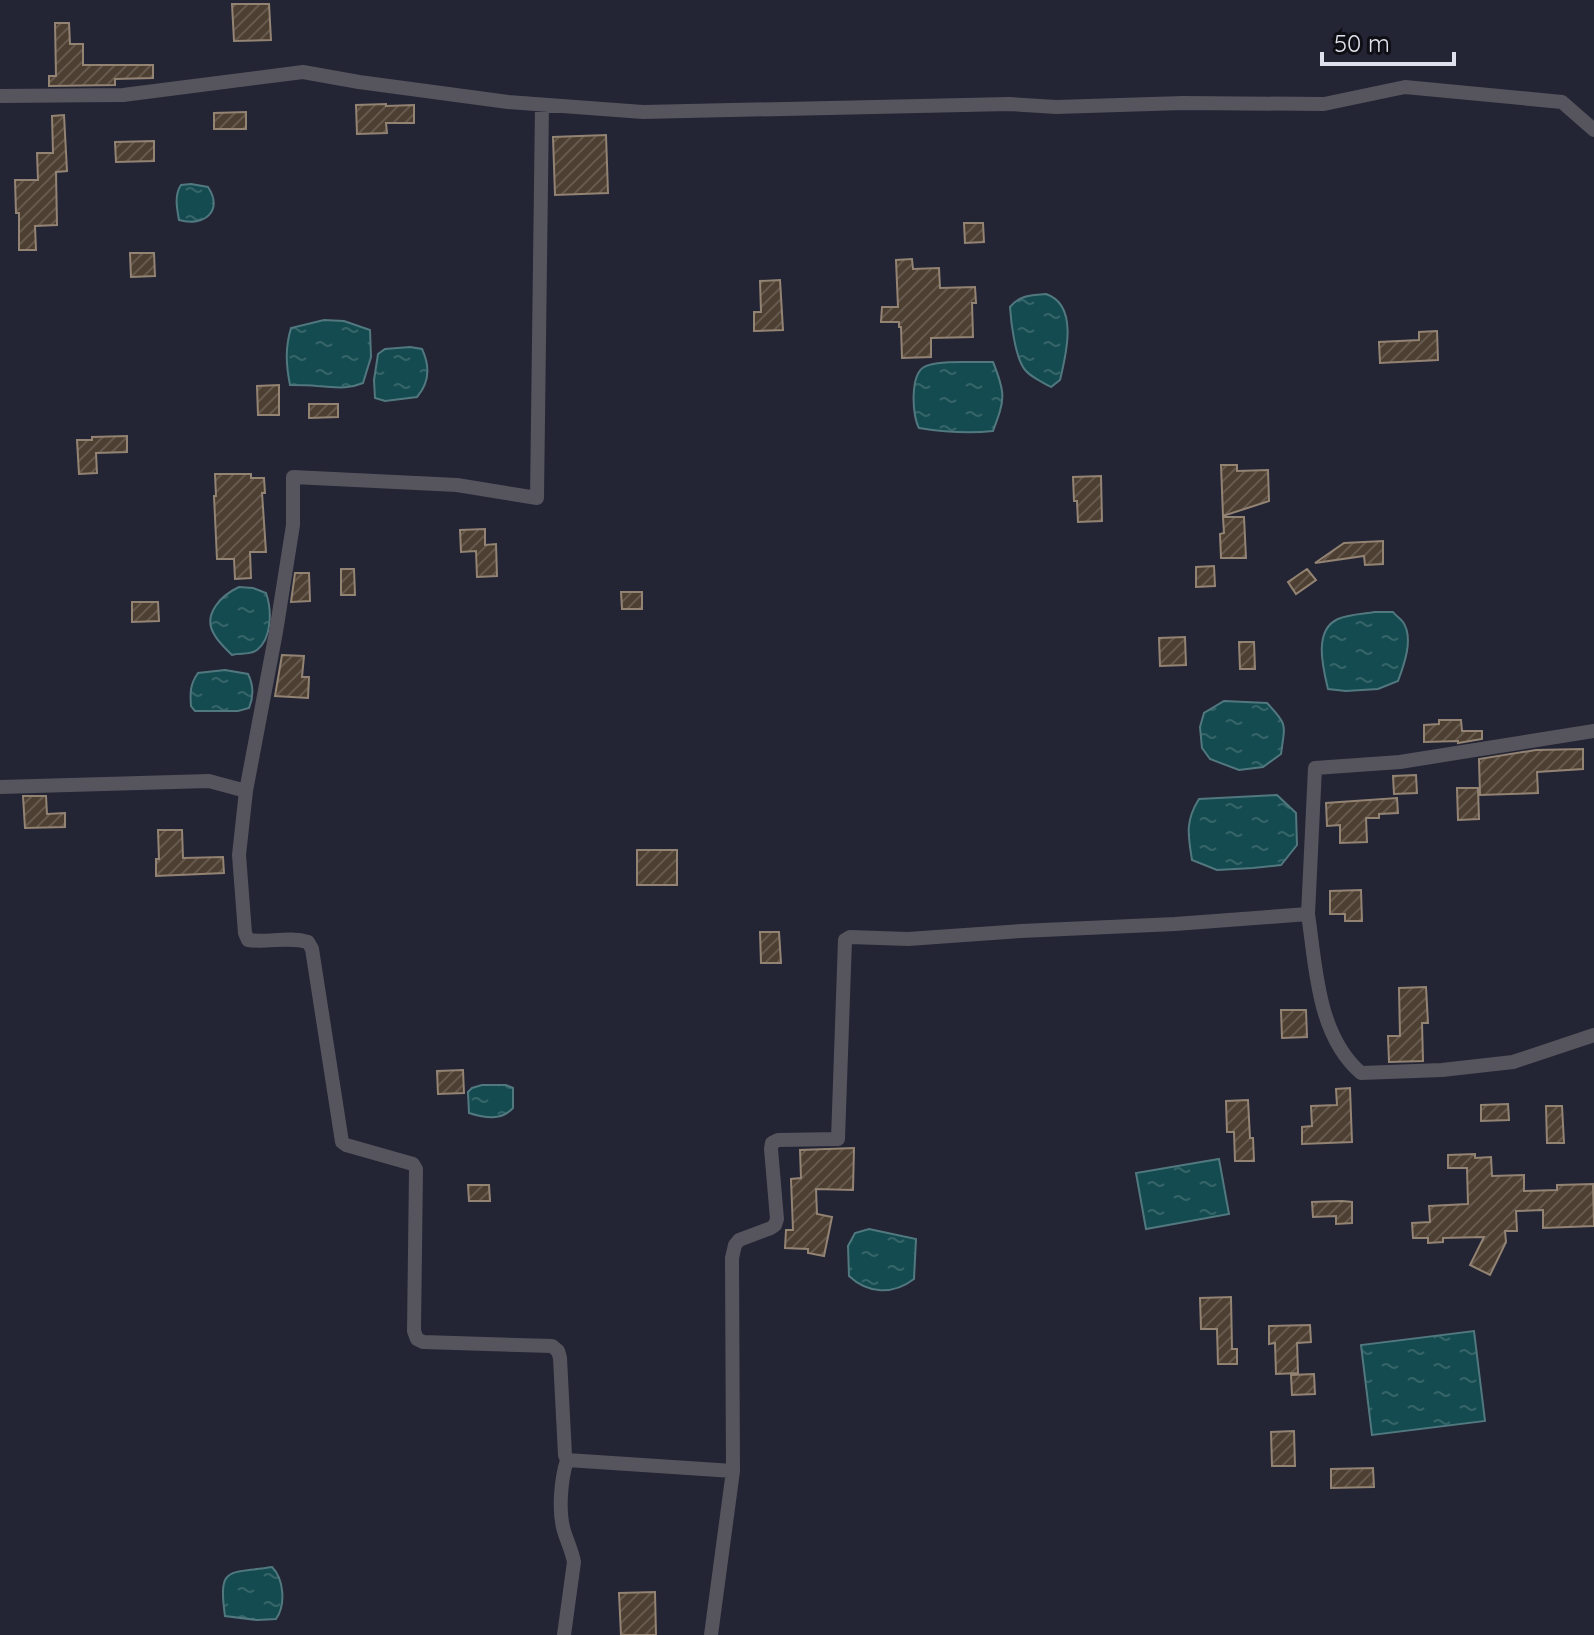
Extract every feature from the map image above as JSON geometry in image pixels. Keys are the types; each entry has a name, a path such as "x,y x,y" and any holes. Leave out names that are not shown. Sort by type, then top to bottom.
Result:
{"street":[{"path":"0,96 123,95 303,72 508,102 643,112 1009,104 1056,107 1183,103 1324,104 1405,87 1562,102 1594,130"},
{"path":"542,105 537,498 457,485 293,477 293,525 246,791 239,855 248,940 301,939 308,942 312,949 342,1142 413,1164 416,1169 414,1331 417,1339 423,1342 552,1346 558,1351 567,1460 562,1476 563,1529 574,1562 564,1635"},
{"path":"1594,731 1400,762 1315,768 1308,914 1323,1007 1336,1041 1361,1073 1442,1070 1513,1062 1594,1035"},
{"path":"0,787 209,781 246,791"},
{"path":"711,1635 733,1471 732,1258 739,1240 775,1225 772,1143 778,1140 838,1139 845,940 850,937 908,939 1308,914"},
{"path":"567,1460 733,1471"}],"water":[{"path":"181,185 208,187 214,203 209,215 188,222 179,220 177,193"},
{"path":"1046,294 1063,309 1068,332 1060,380 1051,387 1023,367 1012,330 1010,307 1022,298"},
{"path":"324,320 344,321 370,330 371,357 363,383 340,388 290,385 287,356 291,328"},
{"path":"385,349 422,349 426,362 426,380 417,397 385,401 375,398 378,354"},
{"path":"946,362 993,362 1002,396 993,431 956,432 919,428 914,387 919,371"},
{"path":"239,587 266,593 269,623 266,638 257,650 232,655 216,637 210,619 220,600"},
{"path":"1393,612 1406,628 1407,652 1398,681 1378,689 1328,689 1322,650 1325,632 1338,619"},
{"path":"225,670 248,674 253,691 249,708 195,711 191,706 191,693 198,673"},
{"path":"1224,701 1267,703 1279,716 1283,726 1281,754 1263,767 1239,770 1210,759 1202,748 1200,727 1204,713"},
{"path":"1277,795 1296,813 1297,845 1281,865 1217,870 1192,860 1189,828 1191,814 1199,799"},
{"path":"482,1085 513,1088 513,1108 503,1115 492,1117 469,1113 468,1092"},
{"path":"1219,1159 1229,1214 1146,1229 1136,1173"},
{"path":"869,1229 916,1239 914,1279 898,1288 881,1290 864,1286 849,1276 848,1246 855,1233"},
{"path":"1474,1331 1485,1421 1372,1435 1361,1345"},
{"path":"272,1567 279,1578 282,1592 276,1619 225,1616 223,1588 229,1575"}],"building":[{"path":"232,4 269,4 271,40 234,41"},
{"path":"55,23 69,23 70,44 83,44 83,65 153,65 153,78 115,79 115,85 49,86 49,76 56,76"},
{"path":"356,105 414,105 414,123 386,123 387,133 357,134"},
{"path":"246,112 246,129 214,129 214,113"},
{"path":"64,115 67,171 56,172 57,225 35,226 36,250 19,250 15,180 38,180 37,153 53,153 52,116"},
{"path":"606,135 608,193 555,195 553,137"},
{"path":"154,141 154,161 116,162 115,142"},
{"path":"964,223 983,223 984,242 965,243"},
{"path":"130,253 154,253 155,276 131,277"},
{"path":"912,259 913,269 939,268 940,288 975,287 973,337 931,338 931,357 902,358 899,322 881,322 882,307 898,307 896,260"},
{"path":"780,280 783,330 754,331 754,312 761,312 760,281"},
{"path":"1437,331 1438,360 1380,363 1379,342 1419,340 1419,332"},
{"path":"279,385 279,415 258,415 257,386"},
{"path":"309,404 338,404 338,417 309,418"},
{"path":"127,436 127,452 96,453 97,473 79,474 77,440"},
{"path":"1221,465 1237,465 1237,471 1268,470 1269,501 1223,516"},
{"path":"215,474 251,474 251,478 264,478 265,493 262,493 266,552 250,552 251,578 235,579 234,559 217,559"},
{"path":"1101,476 1102,521 1078,522 1073,477"},
{"path":"1223,517 1244,517 1246,558 1221,558"},
{"path":"485,529 485,545 496,544 497,576 477,577 476,551 461,552 460,530"},
{"path":"1383,541 1383,564 1365,565 1364,556 1315,563 1344,543"},
{"path":"1214,566 1215,586 1196,587 1196,567"},
{"path":"341,569 354,569 355,595 341,595"},
{"path":"1307,569 1316,580 1296,594 1288,582"},
{"path":"295,573 309,573 310,601 291,602"},
{"path":"621,592 642,592 642,609 622,609"},
{"path":"132,602 158,602 159,621 132,622"},
{"path":"1185,637 1186,665 1160,666 1159,638"},
{"path":"1239,642 1254,642 1255,669 1240,669"},
{"path":"282,655 304,656 302,677 309,677 308,698 275,696"},
{"path":"1439,720 1461,720 1462,731 1482,731 1482,739 1458,743 1424,742 1424,725 1439,724"},
{"path":"1583,749 1583,769 1537,772 1538,793 1480,795 1479,759 1536,750"},
{"path":"1416,775 1417,793 1394,794 1393,776"},
{"path":"1457,788 1478,788 1479,819 1458,820"},
{"path":"23,796 46,796 47,814 65,813 65,827 25,828"},
{"path":"1397,798 1398,813 1366,818 1367,842 1340,843 1340,825 1327,826 1326,803"},
{"path":"158,830 182,830 183,858 223,857 224,873 156,876"},
{"path":"637,850 677,850 677,885 637,885"},
{"path":"1361,890 1362,921 1345,921 1345,914 1330,914 1330,891"},
{"path":"760,932 779,932 781,963 761,963"},
{"path":"1426,987 1428,1023 1422,1023 1423,1061 1389,1062 1388,1036 1400,1036 1399,988"},
{"path":"1281,1010 1306,1010 1307,1037 1282,1038"},
{"path":"463,1070 464,1093 438,1094 437,1071"},
{"path":"1350,1088 1352,1142 1302,1144 1302,1127 1312,1126 1311,1106 1337,1105 1336,1089"},
{"path":"1248,1100 1254,1161 1235,1161 1234,1132 1227,1132 1226,1101"},
{"path":"1508,1104 1509,1120 1481,1121 1481,1105"},
{"path":"1546,1106 1562,1106 1564,1143 1547,1143"},
{"path":"854,1148 853,1190 816,1189 817,1214 832,1217 824,1256 808,1253 808,1249 785,1248 786,1230 793,1230 791,1179 801,1178 800,1150"},
{"path":"1475,1154 1475,1158 1491,1157 1492,1176 1524,1175 1524,1191 1557,1190 1557,1185 1593,1184 1594,1226 1543,1228 1543,1210 1516,1211 1517,1231 1505,1231 1506,1242 1490,1275 1470,1265 1484,1237 1443,1238 1443,1242 1428,1243 1428,1238 1413,1238 1412,1223 1430,1222 1429,1206 1468,1204 1467,1168 1448,1168 1448,1155"},
{"path":"468,1185 489,1185 490,1201 469,1201"},
{"path":"1312,1202 1352,1202 1352,1223 1336,1224 1336,1216 1313,1217"},
{"path":"1231,1297 1232,1349 1237,1349 1237,1364 1218,1364 1217,1329 1201,1329 1200,1298"},
{"path":"1310,1325 1311,1342 1297,1343 1298,1373 1276,1374 1275,1343 1269,1344 1269,1326"},
{"path":"1314,1374 1315,1394 1292,1395 1291,1375"},
{"path":"1294,1431 1295,1466 1272,1466 1271,1432"},
{"path":"1373,1468 1374,1487 1331,1488 1331,1469"},
{"path":"655,1592 656,1635 621,1635 619,1593"}]}
